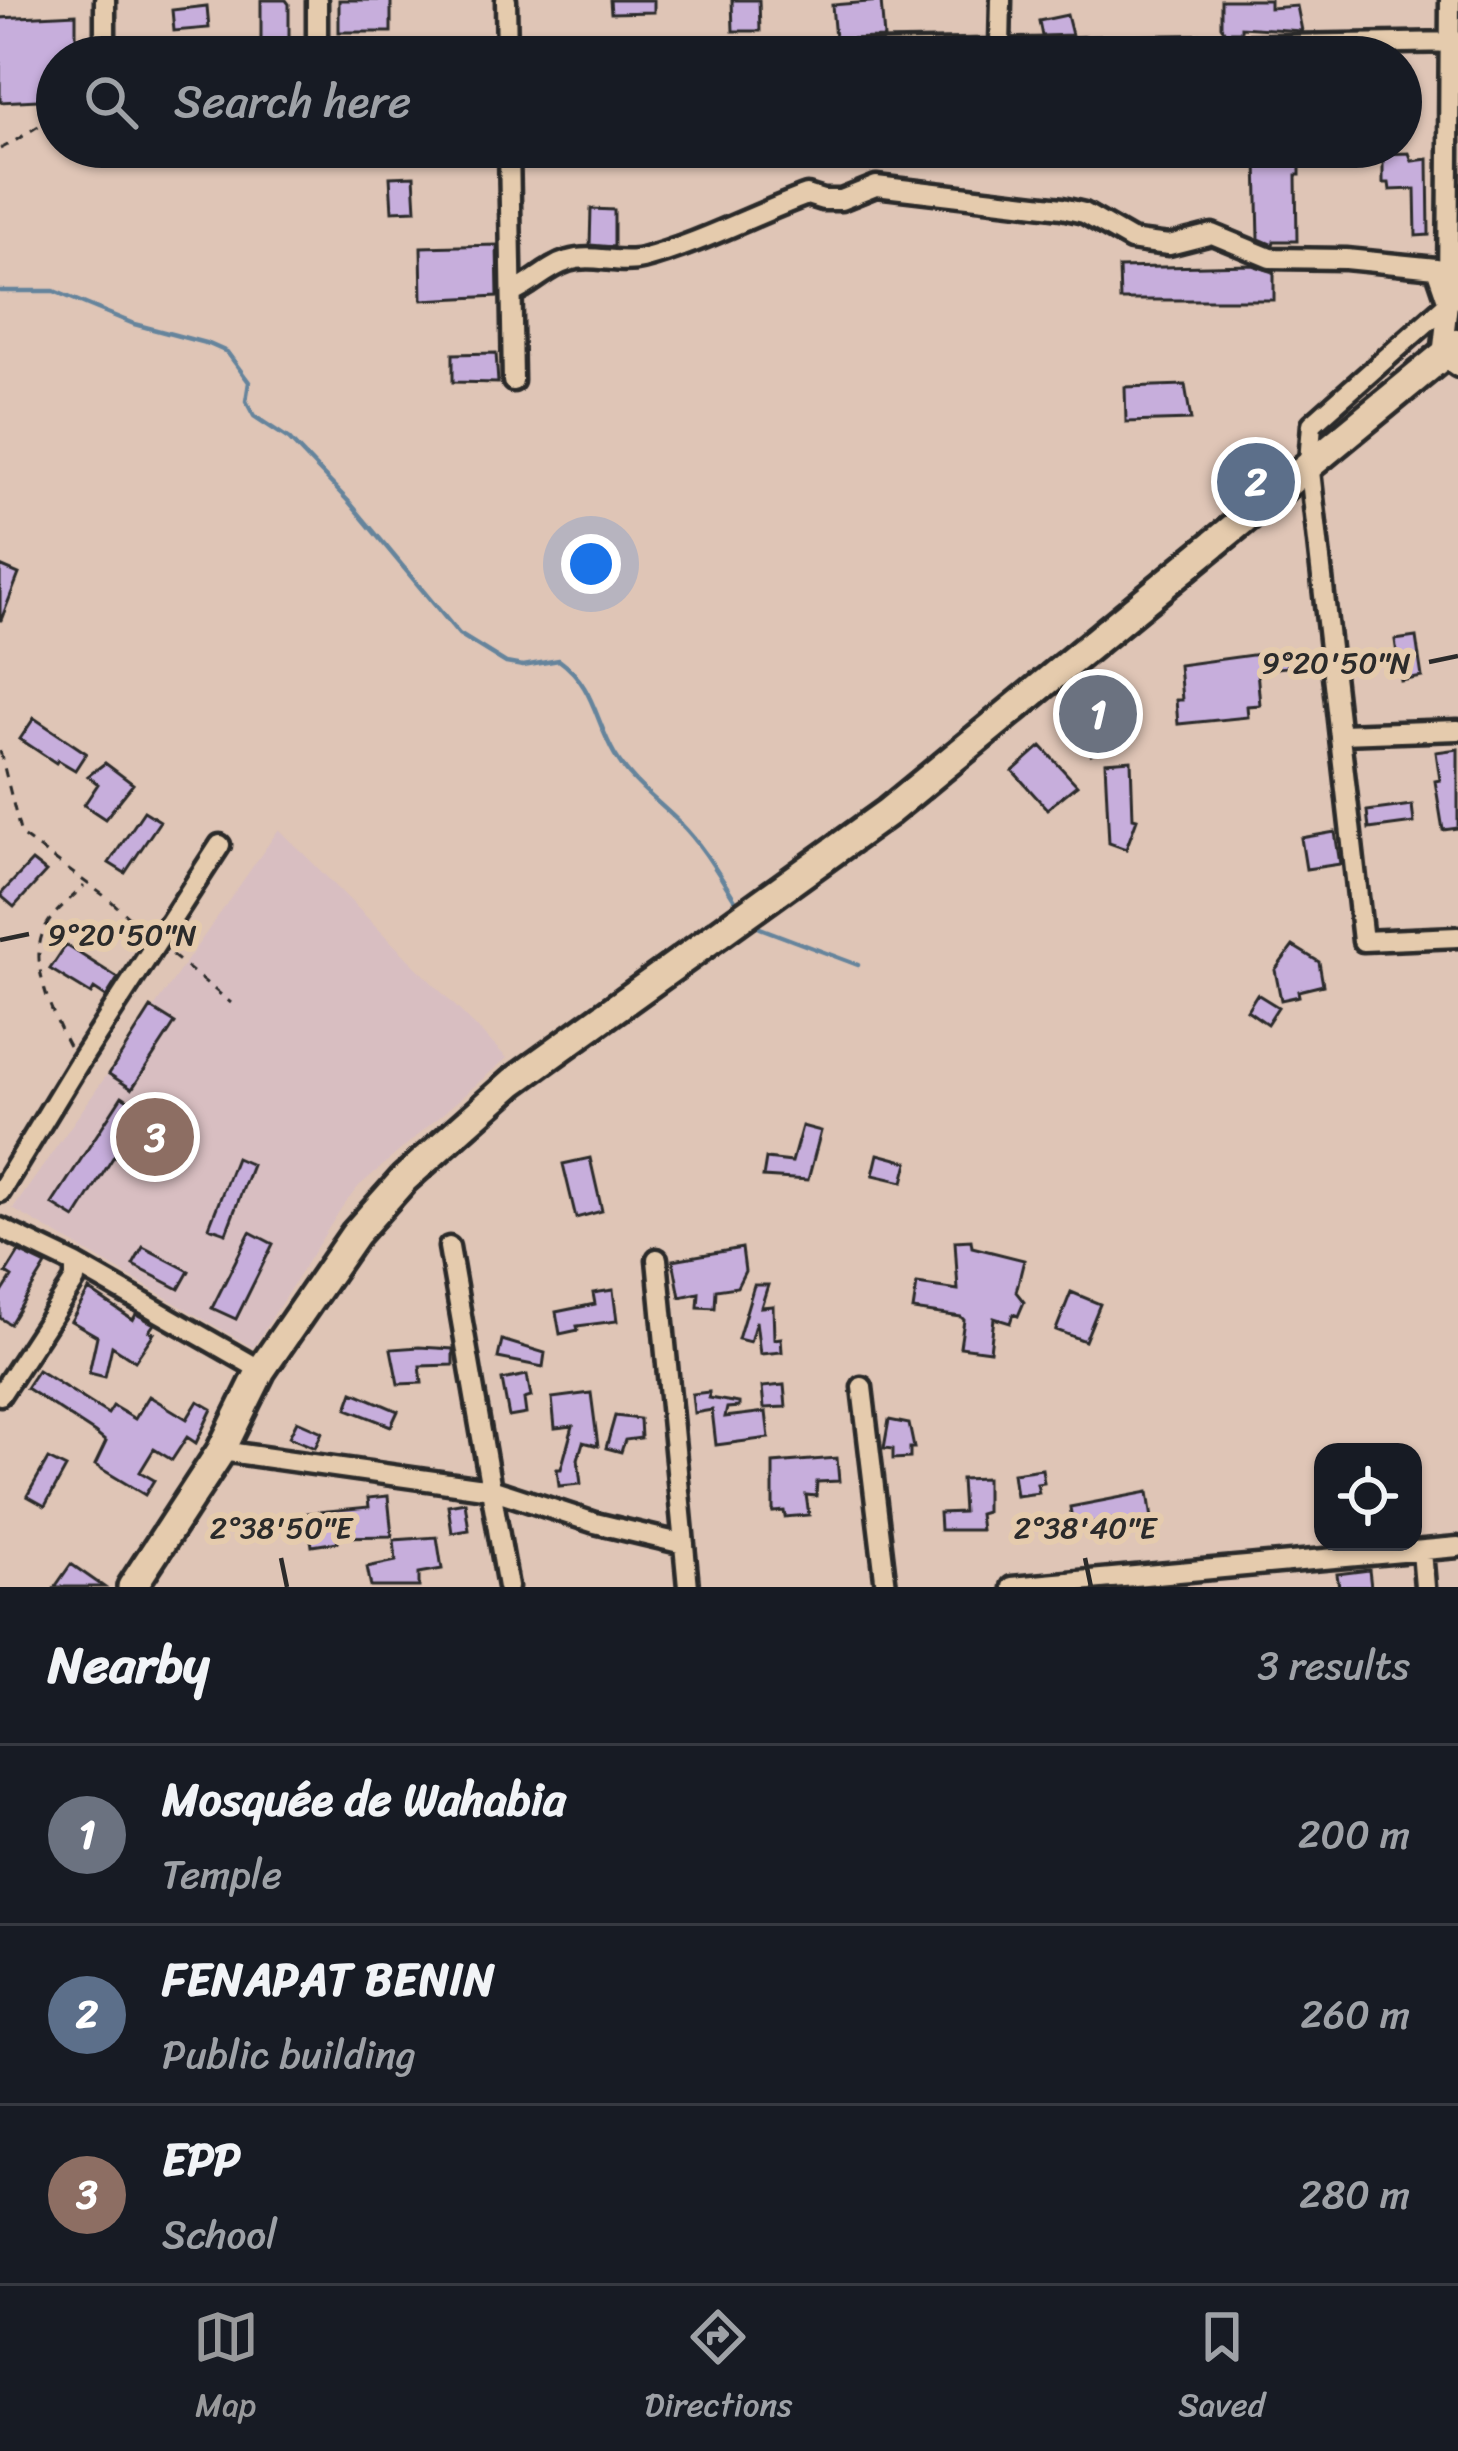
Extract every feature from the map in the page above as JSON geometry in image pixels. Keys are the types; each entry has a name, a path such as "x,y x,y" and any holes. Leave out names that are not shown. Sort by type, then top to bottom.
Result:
{"main road":[{"path":"132,1587 221,1451 261,1370 375,1208 514,1082 888,812 1309,462 1453,355"}],"street":[{"path":"105,0 105,36"},
{"path":"317,0 317,36"},
{"path":"506,0 507,36"},
{"path":"1000,36 1001,0"},
{"path":"1450,0 1455,42 1453,355"},
{"path":"1422,42 1455,42"},
{"path":"509,168 513,381"},
{"path":"512,293 567,261 598,257 636,261 807,195 841,200 876,186 1062,208 1084,213 1116,233 1144,242 1168,245 1212,234 1270,258 1436,268 1453,299"},
{"path":"1453,299 1312,424 1309,462 1363,940 1458,938"},
{"path":"1341,734 1458,730"},
{"path":"0,1192 220,845"},
{"path":"0,1228 75,1264 261,1370"},
{"path":"449,1246 508,1587"},
{"path":"657,1259 688,1587"},
{"path":"0,1395 75,1280 75,1264"},
{"path":"862,1387 886,1587"},
{"path":"221,1451 491,1490 595,1523 684,1544"},
{"path":"1012,1587 1458,1547"},
{"path":"1422,1551 1425,1587"},
{"path":"1259,1564 1261,1587"}],"path":[{"path":"0,149 36,125"},
{"path":"0,751 21,835 110,899 231,1003"},
{"path":"78,1064 40,969 41,935 86,885"}],"shaded area":[{"path":"279,829 507,1058 359,1186 253,1348 13,1209"}],"building":[{"path":"261,0 286,0 289,36 261,36"},
{"path":"339,0 391,0 391,32 339,32"},
{"path":"610,0 654,0 654,12 611,13"},
{"path":"732,0 759,0 760,31 733,31"},
{"path":"1221,0 1270,0 1270,8 1297,6 1302,31 1241,27 1241,32 1225,32"},
{"path":"881,1 884,36 835,36 832,5"},
{"path":"207,6 209,28 174,31 172,10"},
{"path":"76,14 76,36 36,36 36,100 0,102 0,18"},
{"path":"1067,15 1072,35 1042,36 1039,21"},
{"path":"1428,159 1429,235 1416,236 1415,189 1390,190 1389,183 1383,183 1383,168 1422,168 1422,160"},
{"path":"1257,168 1300,168 1296,175 1297,241 1274,241 1273,245 1259,239"},
{"path":"414,176 416,210 392,211 390,177"},
{"path":"591,209 614,210 614,247 590,245"},
{"path":"497,245 498,296 422,300 421,247"},
{"path":"1252,265 1274,272 1274,300 1120,300 1119,268"},
{"path":"496,353 498,383 453,382 453,354"},
{"path":"1185,385 1191,420 1126,422 1125,387"},
{"path":"0,566 19,574 1,620 0,620"},
{"path":"1416,637 1422,677 1401,681 1395,640"},
{"path":"1286,654 1287,667 1257,670 1260,705 1247,706 1248,717 1178,724 1179,665"},
{"path":"1110,706 1124,739 1091,754 1076,721"},
{"path":"34,718 86,753 75,770 20,739"},
{"path":"1041,746 1077,785 1047,809 1013,771"},
{"path":"1458,749 1458,828 1443,830 1436,752"},
{"path":"1131,760 1133,818 1137,819 1126,849 1109,843 1105,762"},
{"path":"105,763 133,784 105,819 84,805 98,784 88,776"},
{"path":"1412,805 1414,823 1369,829 1367,811"},
{"path":"144,811 160,821 125,873 109,863"},
{"path":"1335,832 1340,864 1306,869 1301,838"},
{"path":"32,861 46,872 14,907 0,895"},
{"path":"66,945 118,978 106,997 94,989 91,994 50,969"},
{"path":"1293,946 1319,962 1323,985 1281,1000 1275,970"},
{"path":"1257,994 1278,1007 1267,1024 1247,1010"},
{"path":"151,1008 175,1023 132,1089 109,1074"},
{"path":"122,1096 143,1110 75,1218 52,1204"},
{"path":"802,1126 821,1131 808,1180 763,1177 766,1159 792,1162"},
{"path":"878,1154 908,1162 903,1182 873,1175"},
{"path":"236,1158 252,1165 226,1233 209,1227"},
{"path":"590,1158 602,1211 576,1218 563,1164"},
{"path":"250,1232 273,1244 236,1319 212,1308"},
{"path":"971,1240 972,1247 1024,1260 1016,1292 1024,1302 1010,1323 994,1318 990,1351 960,1347 961,1317 913,1310 917,1284 958,1290 955,1241"},
{"path":"143,1247 189,1271 179,1289 133,1265"},
{"path":"742,1248 745,1271 737,1287 716,1290 715,1308 698,1307 699,1293 680,1297 673,1260"},
{"path":"19,1252 46,1265 10,1324 0,1318 0,1296 12,1277 6,1273"},
{"path":"754,1285 768,1285 761,1307 773,1306 774,1339 781,1338 782,1352 760,1354 756,1321 750,1342 738,1339"},
{"path":"89,1290 133,1320 136,1314 154,1324 149,1331 154,1333 135,1361 112,1346 105,1377 89,1373 97,1336 71,1321"},
{"path":"613,1290 617,1321 577,1326 578,1330 560,1334 556,1312 595,1304 593,1293"},
{"path":"1071,1292 1100,1304 1085,1341 1056,1330"},
{"path":"502,1340 545,1353 543,1367 498,1358"},
{"path":"391,1349 453,1349 453,1365 420,1366 422,1383 398,1384"},
{"path":"38,1370 108,1414 113,1406 135,1419 149,1396 187,1419 198,1401 212,1409 196,1443 187,1437 172,1460 154,1449 140,1472 154,1480 145,1495 95,1465 106,1442 26,1388"},
{"path":"527,1375 531,1397 524,1399 526,1414 509,1417 502,1380"},
{"path":"784,1385 786,1407 764,1408 762,1387"},
{"path":"353,1392 398,1411 391,1426 347,1409"},
{"path":"709,1392 709,1398 739,1403 739,1407 727,1408 725,1417 766,1412 769,1438 716,1445 712,1410 694,1413 692,1394"},
{"path":"591,1393 598,1446 583,1442 578,1459 581,1484 559,1486 557,1469 561,1469 573,1426 555,1428 552,1398"},
{"path":"615,1416 640,1419 641,1438 625,1440 621,1452 606,1448"},
{"path":"889,1420 909,1424 914,1448 910,1448 910,1458 893,1459 893,1449 884,1448"},
{"path":"297,1421 322,1432 315,1448 289,1437"},
{"path":"837,1458 839,1481 817,1482 816,1496 806,1495 809,1515 785,1517 784,1511 773,1512 773,1463"},
{"path":"48,1459 66,1468 45,1506 27,1496"},
{"path":"1042,1469 1044,1483 1037,1484 1039,1493 1016,1496 1013,1473"},
{"path":"986,1478 981,1530 940,1530 939,1513 963,1512 961,1479"},
{"path":"1148,1492 1152,1519 1123,1523 1122,1518 1073,1527 1070,1507"},
{"path":"388,1496 392,1536 337,1537 338,1542 312,1546 307,1513 369,1507 368,1498"},
{"path":"465,1502 469,1530 452,1533 448,1505"},
{"path":"437,1537 442,1569 419,1573 419,1587 371,1587 367,1567 396,1561 394,1540"},
{"path":"71,1564 104,1587 55,1587"},
{"path":"1369,1570 1371,1587 1339,1587 1337,1574"}],"waterway":[{"path":"0,291 54,291 134,324 227,352 249,382 246,401 254,416 289,439 350,503 459,634 506,663 523,666 559,660 571,670 587,692 622,765 688,832 735,900"},
{"path":"760,928 858,965"}],"place":[{"name":"FENAPAT BENIN","path":"1256,482"},
{"name":"Mosquée de Wahabia","path":"1098,714"},
{"name":"EPP","path":"155,1137"}]}
